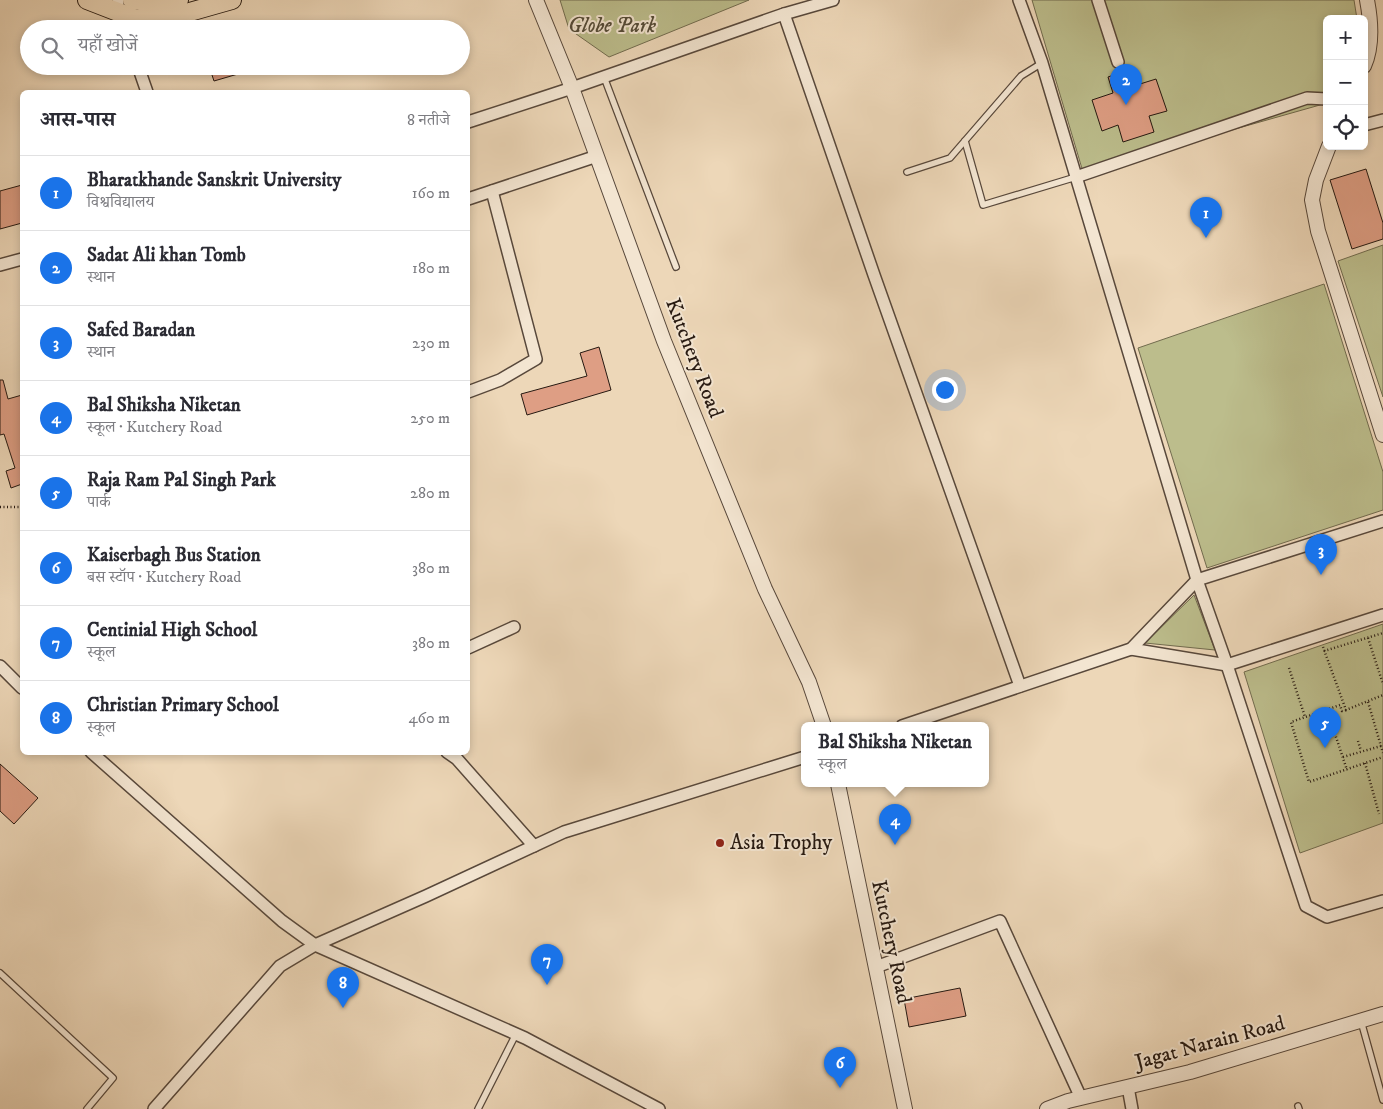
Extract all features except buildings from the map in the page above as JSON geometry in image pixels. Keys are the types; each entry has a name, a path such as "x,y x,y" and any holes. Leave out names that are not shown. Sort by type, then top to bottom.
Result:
{"main road":[{"path":"87,0 118,6 136,18 165,19 232,0"},
{"path":"132,0 164,4 179,0"}],"street":[{"name":"Kutchery Road","path":"536,0 572,88 664,341 765,589 809,682 823,722"},
{"path":"470,121 784,14 833,0"},
{"path":"1019,0 1042,63 1197,580 1306,906 1327,917 1383,901"},
{"path":"1098,0 1118,62"},
{"path":"1366,60 1369,54 1370,15 1367,0"},
{"path":"118,6 122,20"},
{"path":"784,14 877,284 1020,686"},
{"path":"141,75 146,90"},
{"path":"1076,177 1307,98 1323,99"},
{"path":"1368,124 1383,120"},
{"path":"1327,150 1316,180 1312,200 1318,231 1383,435"},
{"path":"470,198 597,156"},
{"path":"470,391 500,380 536,359 492,191"},
{"path":"0,265 20,259"},
{"path":"914,722 1131,649 1197,580 1383,521"},
{"path":"1131,649 1227,665 1383,615"},
{"path":"470,647 514,627"},
{"path":"1,668 20,686"},
{"path":"94,755 282,920 316,945 516,1034 659,1109"},
{"path":"451,755 457,759 534,846"},
{"path":"154,1109 280,966 316,945 564,832 801,758"},
{"name":"Kutchery Road","path":"839,787 905,1109"},
{"path":"876,967 1000,920 1080,1098"},
{"name":"Jagat Narain Road","path":"1047,1109 1080,1098 1190,1072 1383,1014"},
{"path":"1128,1087 1132,1109"}],"lane":[{"path":"907,172 950,158 1021,76 1042,63"},
{"path":"604,77 676,267"},
{"path":"965,141 983,206 1076,177"},
{"path":"0,973 113,1078 86,1109"},
{"path":"1361,1021 1383,1100"},
{"path":"478,1109 516,1034"}],"path":[{"path":"0,507 20,507"},
{"path":"1324,651 1383,633"},
{"path":"1368,638 1383,684"},
{"path":"1322,645 1346,710"},
{"path":"1289,668 1305,717"},
{"path":"1383,695 1346,710 1342,711 1340,705 1291,722 1309,782 1383,757"},
{"path":"1368,701 1383,753"},
{"path":"1327,710 1347,770"},
{"path":"1358,741 1361,751"},
{"path":"1343,757 1381,746"},
{"path":"1365,764 1379,814"}],"green space":[{"name":"Globe Park","path":"560,0 749,0 609,57 569,29"},
{"path":"1032,0 1354,0 1356,15 1323,15 1323,104 1083,172"},
{"path":"1383,245 1383,397 1338,261"},
{"path":"1324,284 1383,472 1383,510 1207,568 1138,348"},
{"path":"1194,595 1215,650 1145,643"},
{"path":"1383,624 1383,823 1300,853 1244,672"}],"place":[{"name":"Sadat Ali khan Tomb","path":"1126,105"},
{"name":"Bharatkhande Sanskrit University","path":"1206,238"},
{"name":"Safed Baradan","path":"1321,575"},
{"name":"Raja Ram Pal Singh Park","path":"1325,748"},
{"name":"Asia Trophy","path":"720,843"},
{"name":"Bal Shiksha Niketan","path":"895,845"},
{"name":"Centinial High School","path":"547,985"},
{"name":"Christian Primary School","path":"343,1008"},
{"name":"Kaiserbagh Bus Station","path":"840,1088"}]}
